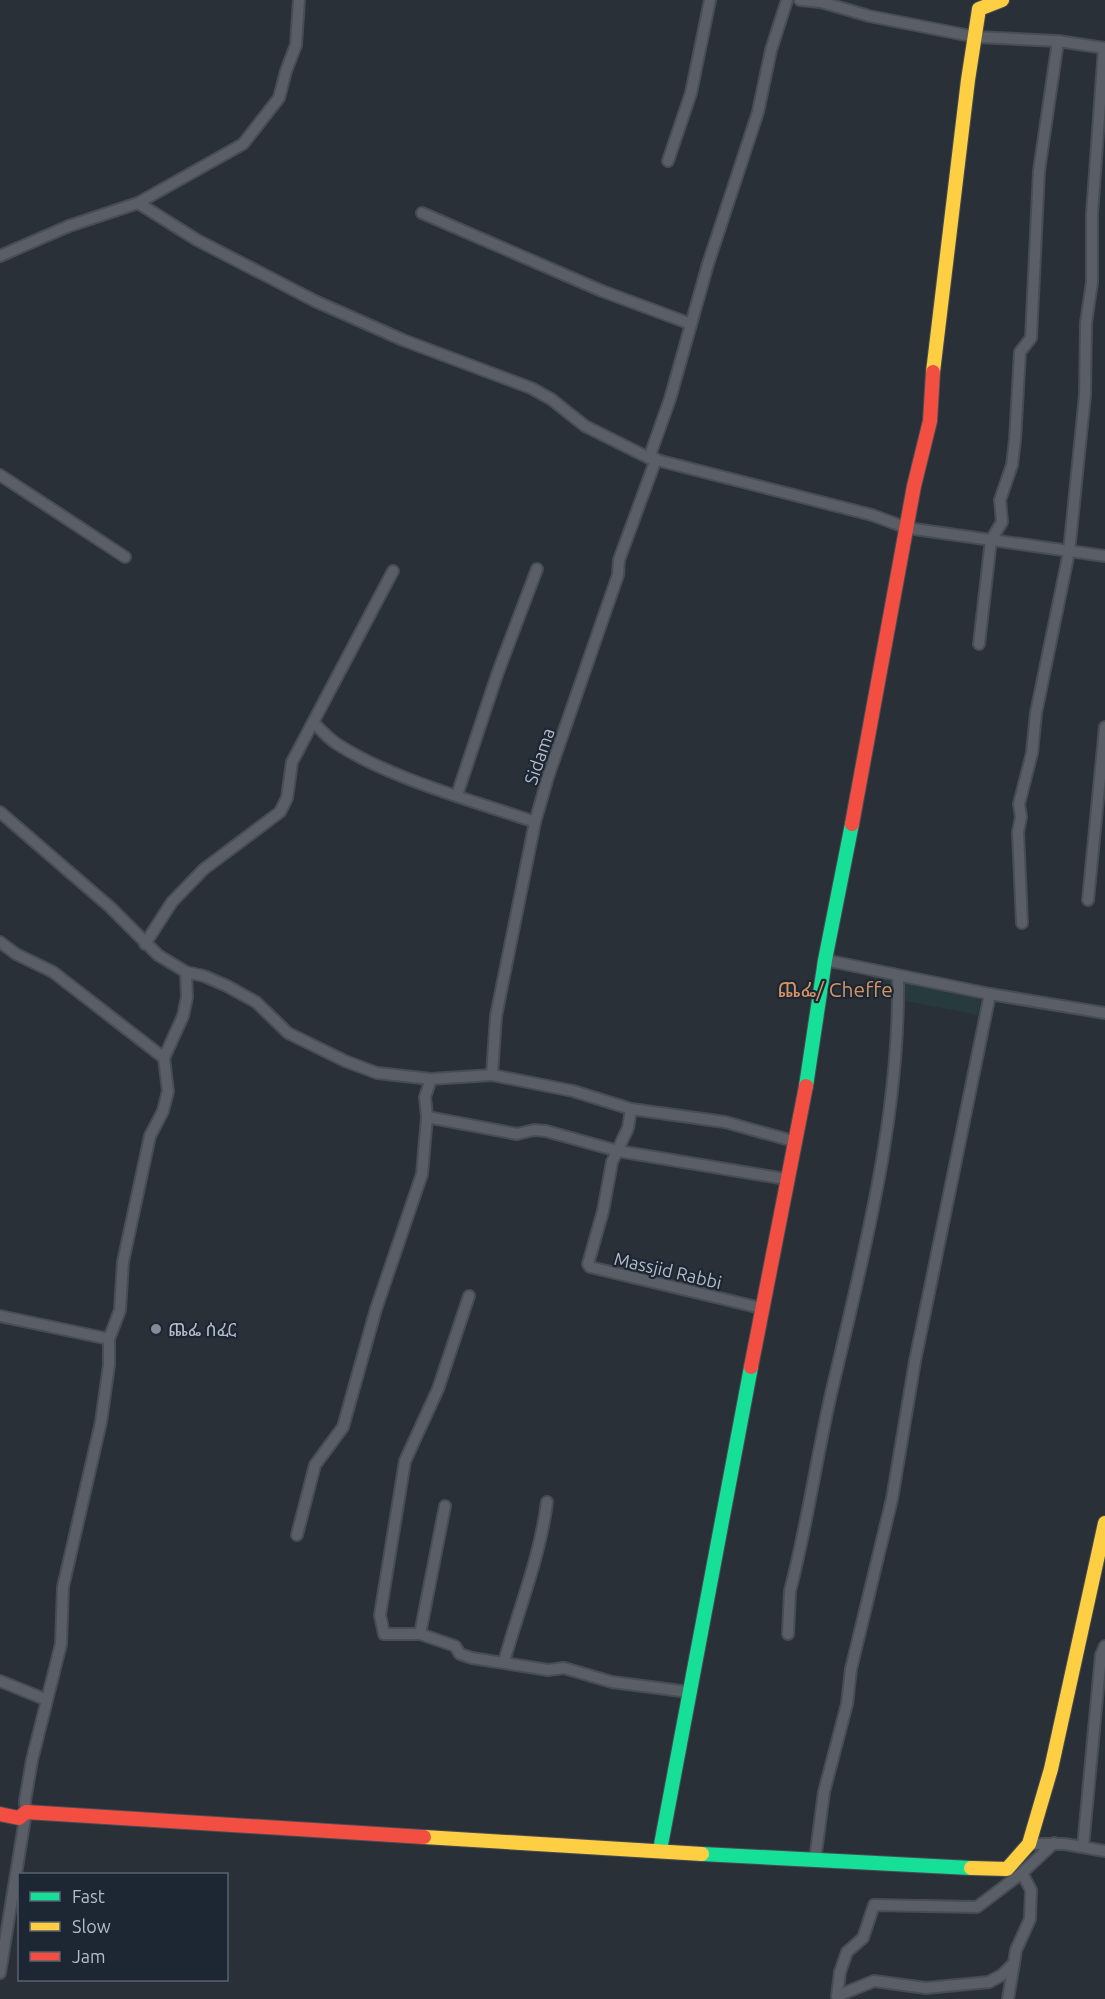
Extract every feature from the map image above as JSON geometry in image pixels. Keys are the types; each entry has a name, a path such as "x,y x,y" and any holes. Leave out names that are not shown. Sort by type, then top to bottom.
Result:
{"street":[{"path":"0,256 69,226 138,203 243,144 279,98 296,45 299,0"},
{"path":"668,161 691,93 710,0"},
{"path":"786,0 792,0"},
{"name":"Sidama","path":"492,1075 496,1016 535,822 548,777 618,575 619,560 652,459 732,184 758,112 771,50 786,0"},
{"path":"801,0 821,2 869,15 976,37 1058,41 1105,48 1092,214 1092,282 1086,323 1085,395 1069,552 1036,713 1032,753 1019,804 1022,923"},
{"path":"660,1850 761,1308 793,1141 806,1088 825,960 877,699 907,528 930,421 936,333 952,224 968,80 976,37 976,19 979,9 1002,0"},
{"path":"979,644 992,540 1002,522 1000,500 1012,465 1020,352 1031,338 1039,171 1058,41"},
{"path":"138,203 197,240 315,301 403,340 531,388 551,399 585,426 652,459 872,515 907,528 1105,556"},
{"path":"422,213 602,291 691,324"},
{"path":"0,475 125,557"},
{"path":"457,795 498,672 537,569"},
{"path":"145,944 172,902 204,869 280,812 287,798 292,762 393,571"},
{"path":"313,722 335,743 429,786 535,822"},
{"path":"1088,900 1105,727"},
{"path":"0,812 110,907 158,955 186,972 219,982 256,1002 288,1033 309,1046 377,1073 431,1079 492,1075 573,1091 631,1109 725,1122 793,1141"},
{"path":"0,942 16,954 53,972 164,1058"},
{"path":"825,960 990,994 1105,1013"},
{"path":"0,1973 32,1760 61,1644 63,1587 101,1422 109,1339 120,1310 123,1262 150,1136 163,1111 168,1091 164,1058 183,1017 187,997 186,972"},
{"path":"788,1634 790,1591 817,1463 864,1263 887,1122 899,1019 898,976"},
{"path":"815,1860 824,1792 847,1704 851,1669 892,1499 915,1361 990,994"},
{"path":"297,1535 315,1465 343,1427 376,1309 422,1174 427,1117 425,1097 431,1079"},
{"name":"Massjid Rabbi","path":"631,1109 628,1128 612,1162 603,1211 594,1235 588,1264 590,1267 761,1308"},
{"path":"427,1117 517,1134 534,1130 546,1131 618,1151 786,1179"},
{"path":"469,1296 438,1389 405,1461 380,1615 384,1634 420,1634 455,1646 460,1654 548,1671 564,1668 612,1682 689,1692"},
{"path":"0,1316 109,1339"},
{"path":"504,1662 516,1617 533,1573 547,1502"},
{"path":"420,1634 445,1506"},
{"path":"0,1814 20,1818 26,1812 815,1860 1007,1869 1029,1844 1051,1768 1105,1523"},
{"path":"1083,1847 1094,1714 1101,1654 1105,1646"},
{"path":"0,1681 47,1700"},
{"path":"1029,1844 1054,1843 1105,1851"},
{"path":"1014,1963 1002,1975 989,1982 926,1988 874,1981 837,1996 840,1972 847,1952 863,1938 874,1905 977,1907 1022,1873 1054,1843"},
{"path":"1008,1999 1016,1950 1030,1919 1031,1890 1022,1873"}],"green space":[{"path":"873,975 981,996 978,1015 870,994"}],"traffic: fast":[{"path":"806,1086 825,960 852,824"},
{"path":"660,1850 751,1367"},
{"path":"702,1854 971,1868"}],"traffic: slow":[{"path":"933,372 968,80 979,9 1002,0"},
{"path":"971,1868 1007,1869 1029,1844 1051,1769 1105,1523"},
{"path":"424,1837 702,1854"}],"traffic: jam":[{"path":"852,824 914,486 930,421 933,372"},
{"path":"751,1367 806,1086"},
{"path":"0,1814 19,1818 26,1812 424,1837"}],"place":[{"name":"ጨፌ ሰፈር","path":"156,1329"}],"district":[{"name":"ጨፌ/ Cheffe","path":"835,989"}]}
